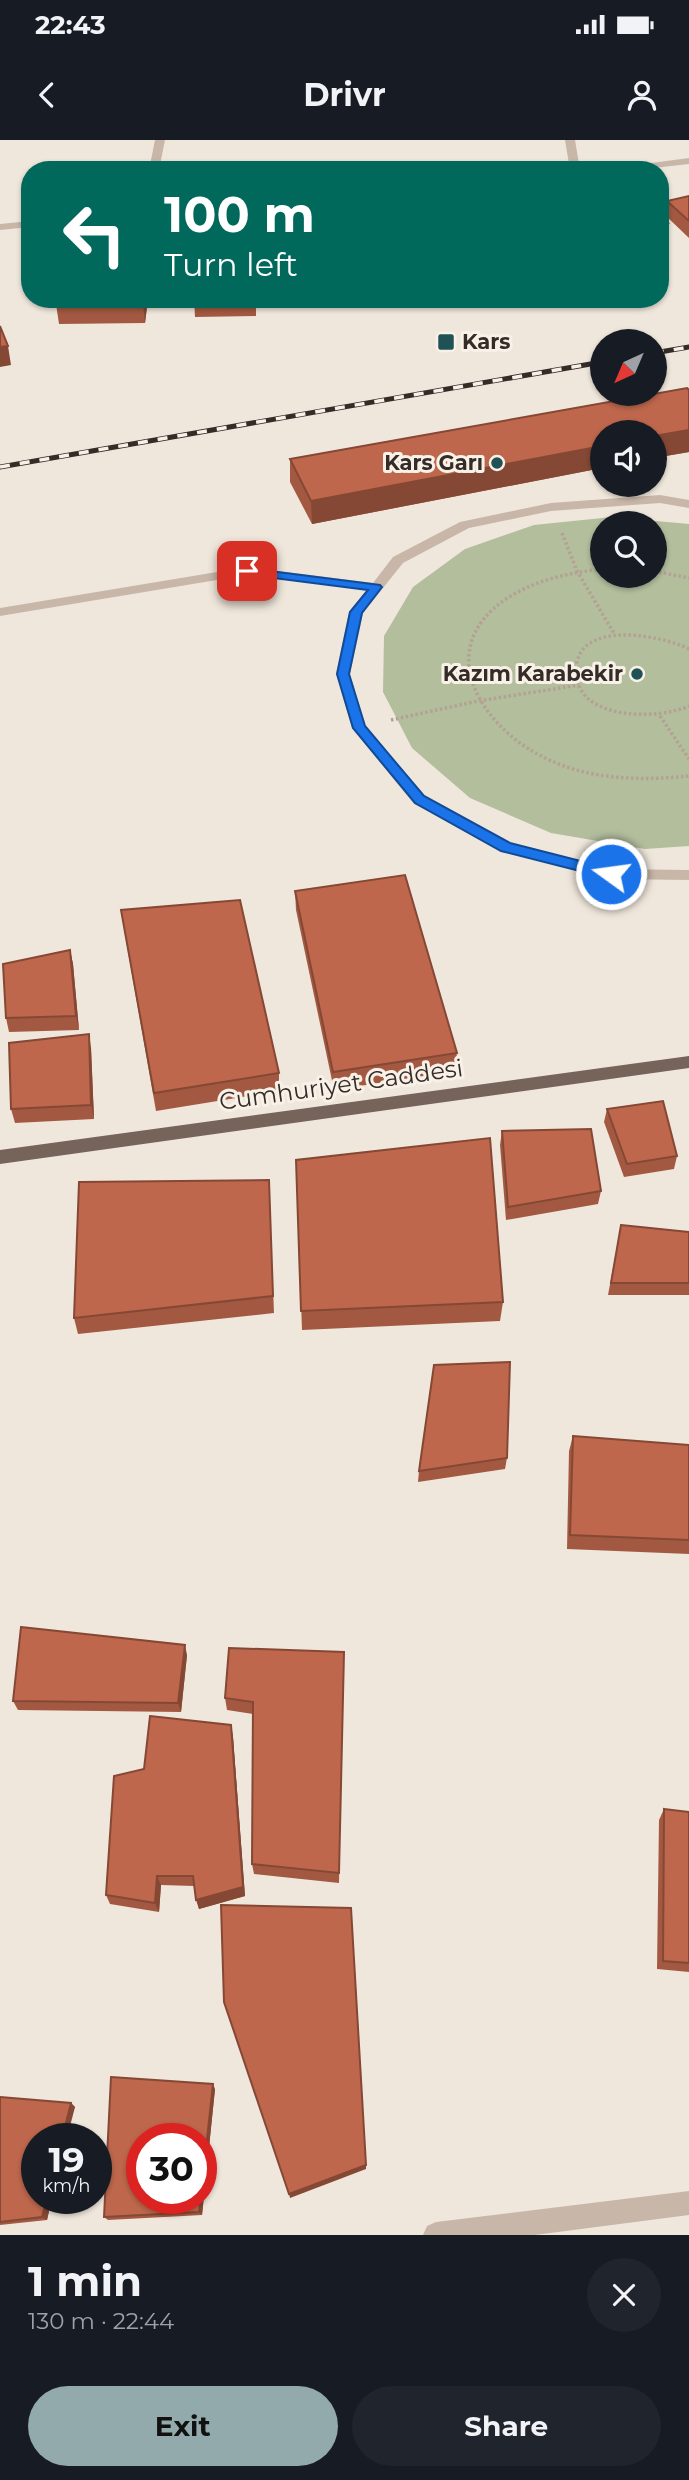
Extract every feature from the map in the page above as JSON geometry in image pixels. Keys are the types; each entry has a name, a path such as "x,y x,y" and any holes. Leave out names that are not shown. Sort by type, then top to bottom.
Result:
{"main road":[{"name":"Cumhuriyet Caddesi","path":"0,1157 689,1062"}],"street":[{"path":"156,161 160,140"},
{"path":"570,140 574,161"},
{"path":"669,163 689,161"},
{"path":"0,227 21,225"},
{"path":"689,504 660,499 551,507 466,525 398,560 356,612 343,674 359,728 419,800 506,847 611,874 689,875"},
{"path":"0,612 247,571 376,587"},
{"path":"436,2235 689,2203"}],"path":[{"path":"551,507 577,571 615,635"},
{"path":"590,570 533,583 497,605 475,633 468,666 478,701 505,733 546,759 598,776 657,781 689,776"},
{"path":"667,575 689,579"},
{"path":"689,649 671,639 649,634 615,635 590,645 579,656 575,670 579,685 606,708 626,715 659,716 689,706"},
{"path":"359,728 478,701 579,685"},
{"path":"659,716 689,759"}],"green space":[{"path":"590,519 590,588 667,588 667,522 689,524 689,846 645,849 551,833 470,798 412,748 383,692 384,636 413,587 465,549 534,525"}],"building":[{"path":"689,196 689,221 669,203 669,201"},
{"path":"0,326 8,346 0,347"},
{"path":"687,388 689,390 689,430 667,434 667,420 590,420 590,448 311,501 290,459 590,405 667,406 667,392"},
{"path":"405,875 457,1053 333,1072 295,891"},
{"path":"240,900 279,1073 154,1093 121,910"},
{"path":"70,950 76,1016 6,1018 3,964"},
{"path":"89,1034 91,1105 11,1109 9,1043"},
{"path":"663,1101 677,1156 627,1164 607,1109"},
{"path":"591,1129 601,1191 508,1207 502,1131"},
{"path":"490,1138 503,1302 301,1311 296,1160"},
{"path":"269,1180 273,1296 74,1318 79,1182"},
{"path":"621,1225 689,1232 689,1283 611,1283"},
{"path":"510,1362 507,1458 419,1471 434,1365"},
{"path":"573,1436 689,1445 689,1540 570,1535"},
{"path":"21,1627 185,1645 178,1703 13,1701"},
{"path":"229,1648 344,1652 339,1873 252,1864 253,1702 225,1698"},
{"path":"150,1716 231,1725 243,1887 196,1900 193,1876 157,1876 155,1903 106,1895 114,1776 144,1769"},
{"path":"664,1809 689,1812 689,1963 663,1961"},
{"path":"221,1905 351,1908 366,2165 289,2194 224,2002"},
{"path":"111,2077 213,2084 209,2123 126,2123 126,2214 161,2214 104,2217 104,2214 112,2214 112,2123 109,2123"},
{"path":"0,2097 71,2103 66,2123 21,2123 21,2214 43,2214 42,2217 0,2222"}],"railway":[{"path":"667,351 689,347"},
{"path":"0,467 590,364"}],"place":[{"name":"Kars","path":"446,342"},
{"name":"Kars Garı","path":"497,463"},
{"name":"Kazım Karabekir","path":"637,674"}],"route":[{"path":"247,571 376,587 356,612 343,674 359,728 419,800 506,847 611,874"}]}
